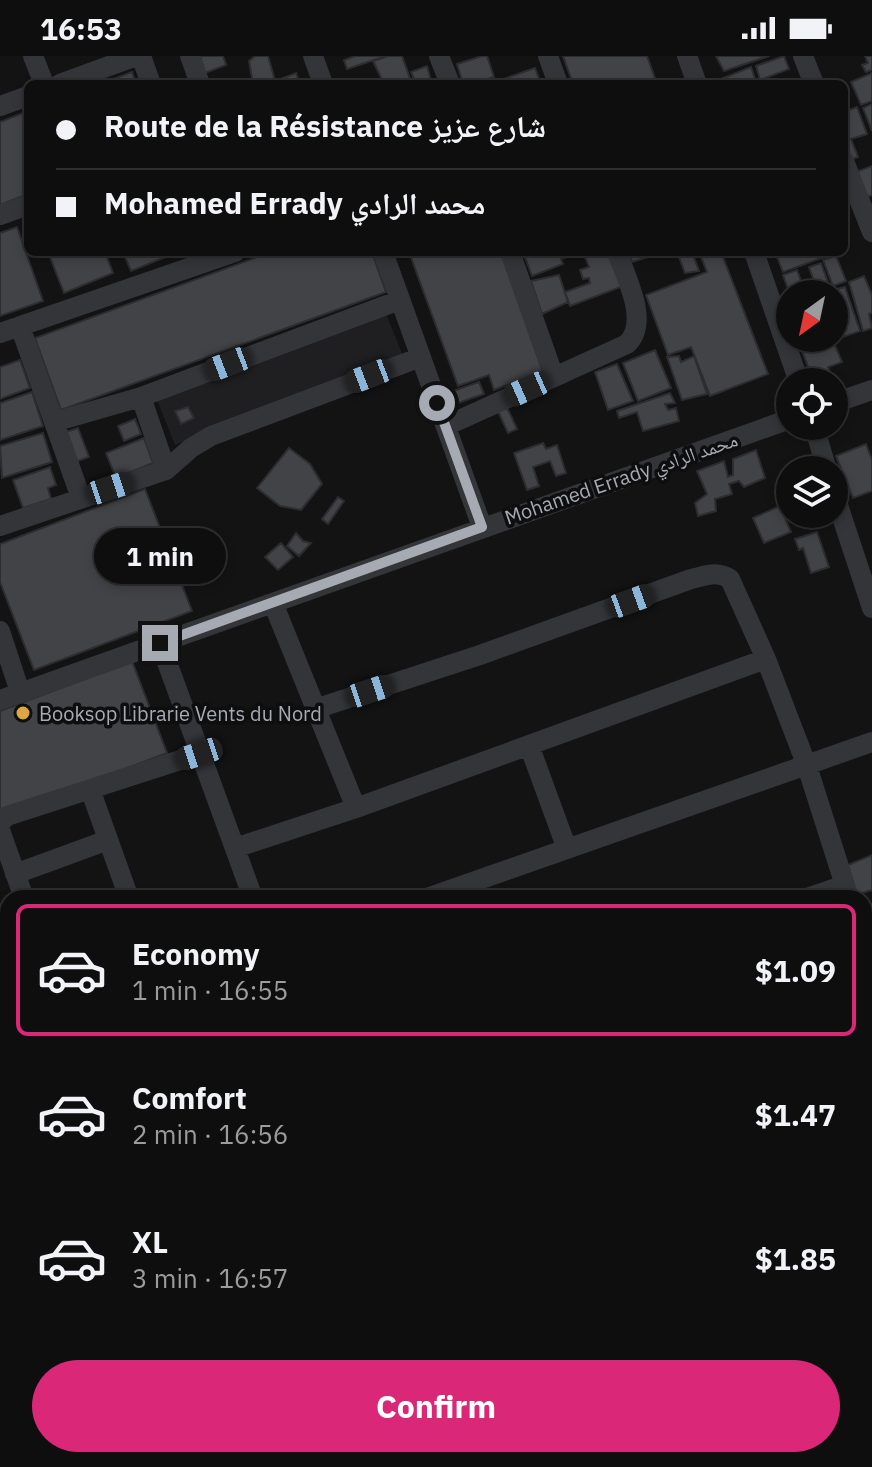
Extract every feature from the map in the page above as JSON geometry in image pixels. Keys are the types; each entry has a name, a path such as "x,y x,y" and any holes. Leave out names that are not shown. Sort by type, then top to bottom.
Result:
{"street":[{"path":"33,56 42,80"},
{"path":"71,80 138,56 149,80"},
{"path":"190,56 199,80"},
{"path":"313,56 322,80"},
{"path":"439,56 448,80"},
{"path":"548,56 557,80"},
{"path":"687,56 696,80"},
{"path":"803,56 812,80"},
{"path":"0,106 24,97"},
{"path":"848,171 872,232"},
{"path":"0,215 24,206"},
{"path":"0,333 223,256"},
{"path":"384,256 482,527"},
{"path":"511,256 554,377"},
{"path":"446,426 627,344 637,326 632,294 618,256"},
{"path":"755,256 794,368"},
{"path":"54,422 141,397 400,300"},
{"path":"20,326 81,498"},
{"path":"0,526 166,470 191,448 211,436 421,357"},
{"path":"848,398 872,390"},
{"path":"141,397 166,470"},
{"name":"Mohamed Errady محمد الرادي","path":"0,700 776,424"},
{"path":"846,528 872,608"},
{"path":"315,709 715,573 730,579 766,659 807,766 847,890"},
{"path":"273,603 356,808"},
{"path":"0,631 20,692"},
{"path":"160,643 250,890"},
{"path":"235,848 356,808 766,659"},
{"path":"450,890 872,742"},
{"path":"529,745 567,849"},
{"path":"21,890 0,830 0,823 7,816 199,754"},
{"path":"90,789 126,890"},
{"path":"15,874 108,840"}],"shaded area":[{"path":"385,311 403,356 175,445 157,400"}],"building":[{"path":"223,56 226,65 205,73 200,57"},
{"path":"255,56 268,56 275,80 252,80 249,61"},
{"path":"355,56 386,56 347,69 344,60"},
{"path":"402,56 411,80 382,80 373,61"},
{"path":"487,56 494,77 462,80 457,64"},
{"path":"563,56 647,56 656,80 572,80"},
{"path":"716,56 769,56 724,71"},
{"path":"784,56 789,69 760,80 756,66"},
{"path":"865,56 872,56 872,70 866,72 862,65 868,63"},
{"path":"427,66 431,80 414,80 411,72"},
{"path":"751,67 756,80 718,80"},
{"path":"535,68 540,80 501,80"},
{"path":"132,72 135,80 111,80"},
{"path":"296,73 299,80 278,80"},
{"path":"872,73 872,101 861,105 851,82"},
{"path":"872,104 872,131 863,108"},
{"path":"857,107 867,134 851,139 858,157 850,160 848,155 848,110"},
{"path":"24,113 24,196 0,205 0,122"},
{"path":"872,166 872,195 867,197 856,172"},
{"path":"17,227 24,256 27,256 43,301 0,316 0,233"},
{"path":"50,256 107,256 113,273 64,293"},
{"path":"125,256 168,256 131,271"},
{"path":"260,256 373,256 386,292 61,410 35,338"},
{"path":"410,256 503,256 546,371 494,390 489,375 458,386"},
{"path":"524,256 570,256 561,259 563,264 532,276"},
{"path":"585,256 615,256 626,285 570,306 565,292 590,283 589,278 583,279 580,270 589,267"},
{"path":"630,256 651,256 632,262"},
{"path":"679,256 693,256 699,271 685,273"},
{"path":"701,256 723,256 768,374 710,396 691,347 668,355 646,295 707,272"},
{"path":"777,256 822,258 783,272"},
{"path":"836,256 846,280 831,280 823,260"},
{"path":"821,263 827,280 814,280 809,267"},
{"path":"797,270 801,280 785,280 783,275"},
{"path":"559,275 568,302 542,314 531,281"},
{"path":"864,276 872,295 872,313 869,314 872,328 863,331 849,282"},
{"path":"848,296 860,331 848,335"},
{"path":"655,350 671,388 638,401 623,363"},
{"path":"802,352 838,352 842,362 828,368 809,368"},
{"path":"679,356 681,362 694,356 707,394 682,400 667,357"},
{"path":"20,360 30,388 0,399 0,367"},
{"path":"617,364 633,401 608,410 595,372"},
{"path":"479,382 484,394 458,403 453,391"},
{"path":"32,392 43,426 0,440 0,403"},
{"path":"670,393 675,403 665,404 668,410 676,408 679,421 643,431 637,412 619,418 617,411"},
{"path":"506,405 517,429 508,433 497,409"},
{"path":"188,407 194,418 181,424 175,411"},
{"path":"135,419 141,434 124,441 118,426"},
{"path":"78,428 89,457 75,462 63,433"},
{"path":"43,433 52,462 2,478 0,446"},
{"path":"144,438 153,463 116,478 106,453"},
{"path":"543,443 546,449 557,445 566,473 556,476 550,461 533,467 539,486 527,490 514,453"},
{"path":"866,444 872,460 872,491 853,498 848,486 848,456 836,456"},
{"path":"289,448 310,464 322,484 301,510 280,506 257,488"},
{"path":"756,450 765,478 744,487 739,481 729,484 732,494 715,499 716,511 698,516 695,503 707,494 697,471 724,461 728,477 733,475 733,459"},
{"path":"50,467 56,485 48,488 51,499 23,508 13,480"},
{"path":"145,489 192,611 34,670 0,582 0,544"},
{"path":"338,497 344,501 328,524 322,519"},
{"path":"776,508 776,528 789,528 791,532 764,543 753,518"},
{"path":"817,532 829,567 811,573 803,548 799,550 795,539"},
{"path":"296,533 303,541 311,543 299,556 287,546"},
{"path":"281,543 293,557 278,570 265,557"},
{"path":"132,661 167,753 0,816 0,711"},
{"path":"872,855 872,890 855,890 848,865"}],"place":[{"name":"Booksop Librarie Vents du Nord","path":"23,713"}],"route":[{"path":"160,643 482,527 437,403"}]}
